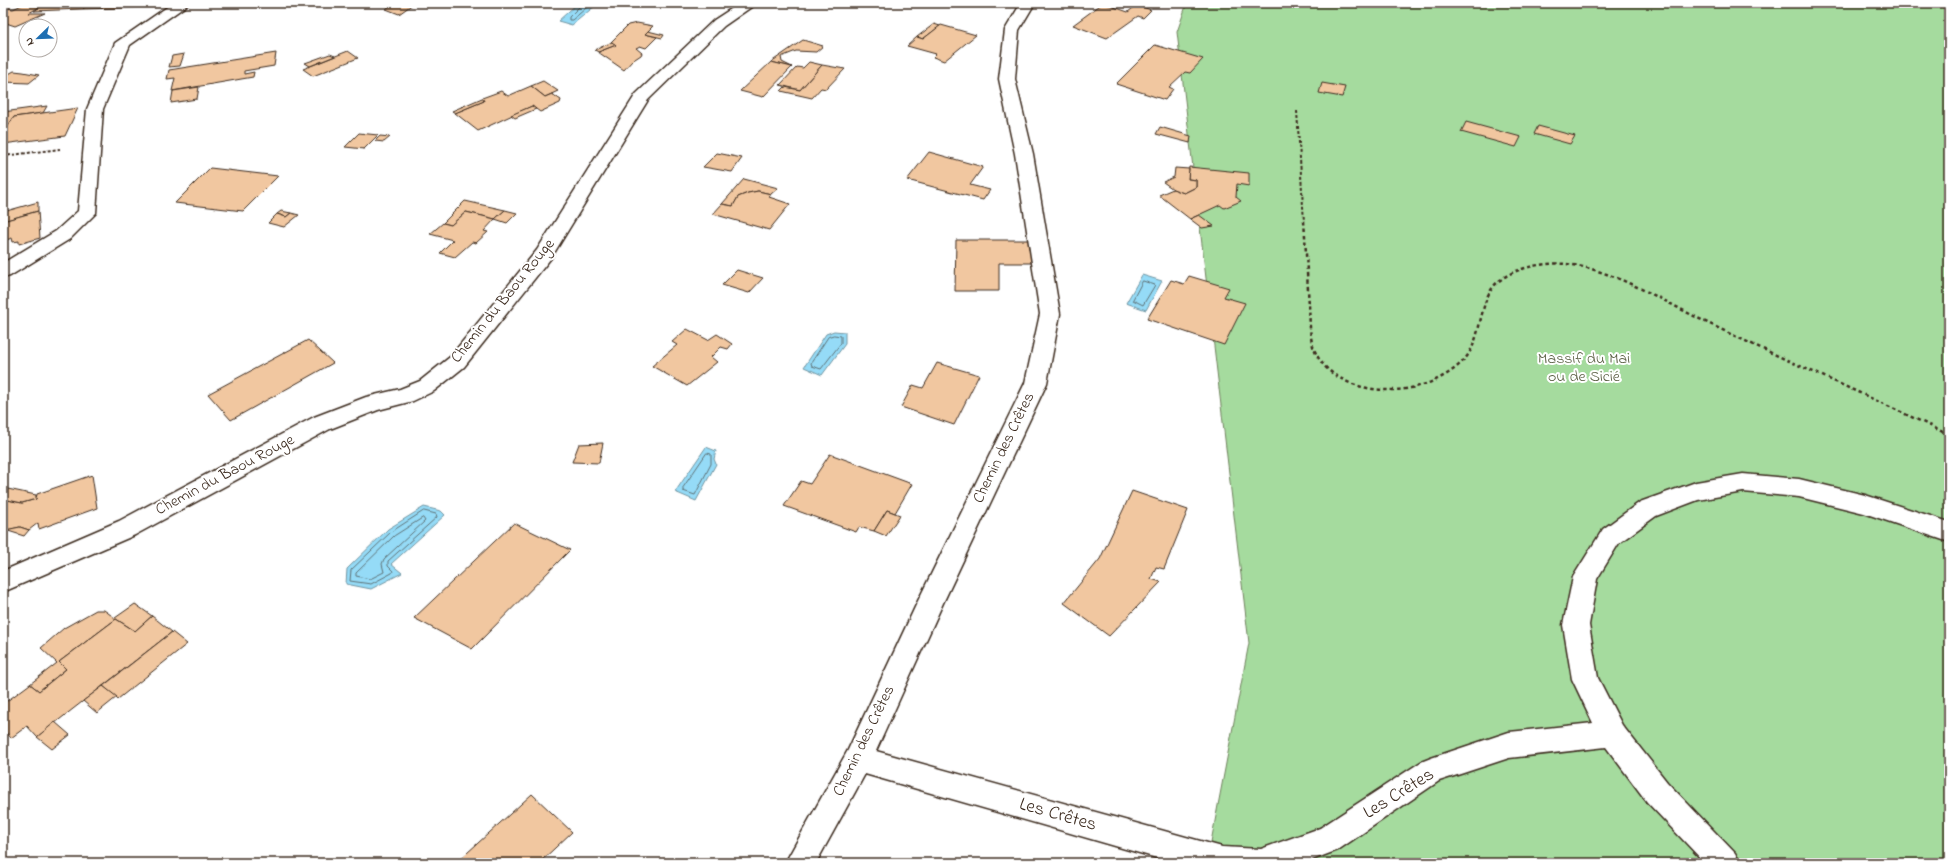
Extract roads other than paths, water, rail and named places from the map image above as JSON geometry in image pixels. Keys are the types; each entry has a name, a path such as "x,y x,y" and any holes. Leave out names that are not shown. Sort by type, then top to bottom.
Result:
{"street":[{"path":"3,272 63,235 87,213 92,166 95,109 123,43 183,3"},
{"name":"Chemin du Baou Rouge","path":"3,582 127,528 322,424 374,403 405,396 427,386 457,362 544,254 642,97 720,23 750,3"},
{"name":"Chemin des Crêtes","path":"800,863 858,759 930,603 1036,383 1050,314 1024,154 1007,79 1012,30 1028,3"},
{"path":"1725,863 1657,792 1612,734 1585,679 1576,625 1585,577 1611,536 1648,509 1696,491 1743,483 1799,488 1865,504 1949,532"},
{"name":"Les Crêtes","path":"1263,863 1328,840 1431,770 1509,745 1612,734"},
{"name":"Les Crêtes","path":"858,759 1222,862 1259,863"}],"water":[{"path":"578,3 596,5 572,25 558,21"},
{"path":"1142,275 1162,281 1146,310 1126,303"},
{"path":"834,331 845,332 845,344 822,375 804,367 826,334"},
{"path":"706,447 716,451 714,459 716,464 696,501 675,492"},
{"path":"424,507 441,511 445,515 391,564 402,573 371,589 346,584 347,569 388,529"}],"park label":[{"name":"Massif du Mai ou de Sicié","path":"1584,368"}]}
